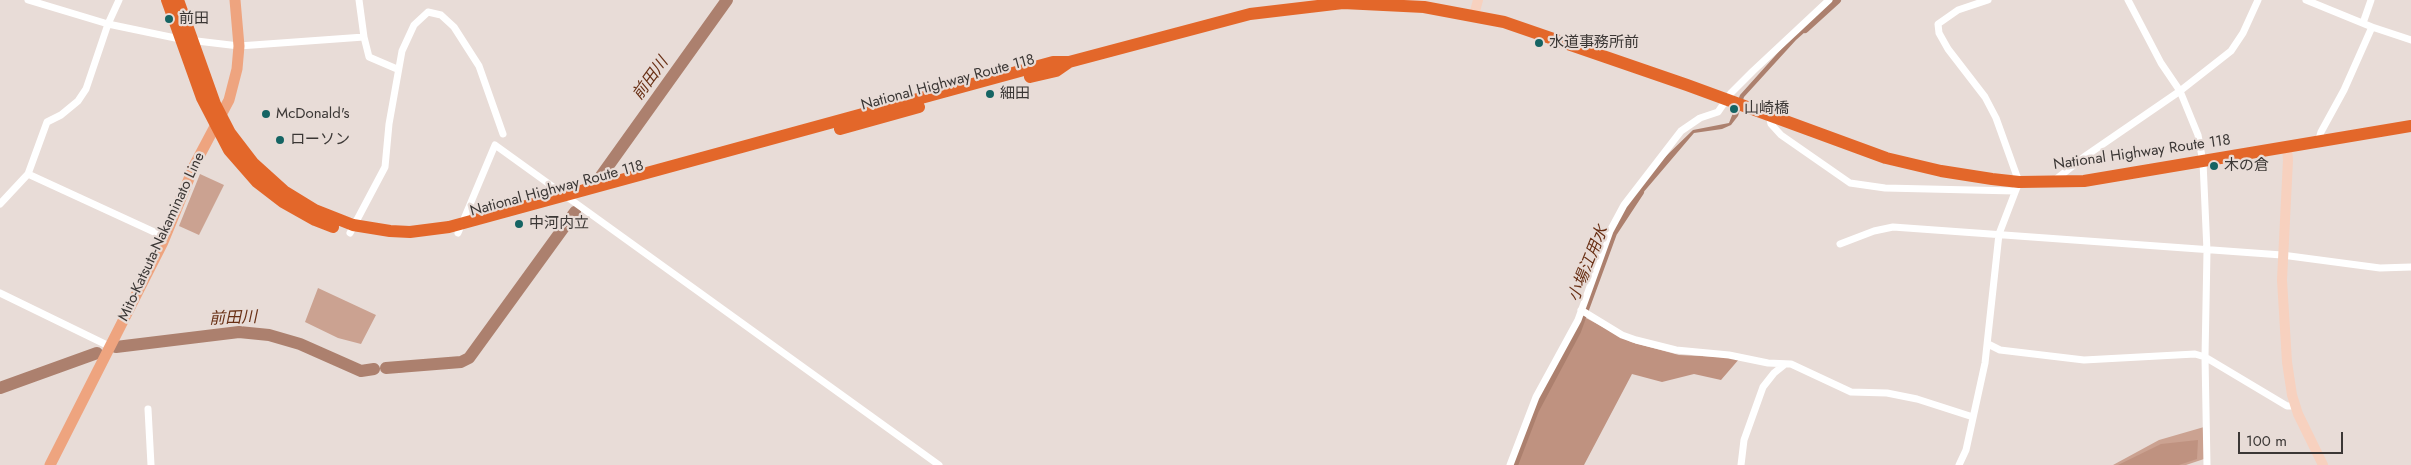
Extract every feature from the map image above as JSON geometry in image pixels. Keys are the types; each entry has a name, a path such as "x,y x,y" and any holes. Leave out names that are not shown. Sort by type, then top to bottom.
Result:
{"highway":[{"name":"National Highway Route 118","path":"167,0 186,39 218,121 242,150 284,191 351,229 410,232 449,227 460,228 1053,62 1069,62 1250,14 1317,4 1391,2 1474,15 1545,36 1886,158 2017,186 2100,178 2411,126"},
{"name":"National Highway Route 118","path":"178,0 186,39"}],"main road":[{"name":"Mito-Katsuta-Nakaminato Line","path":"50,464 111,347 165,237 188,178 218,121 234,83 239,46 235,0"}],"street":[{"path":"28,0 108,24 186,39 239,46 364,37"},
{"path":"0,204 28,174 47,122 61,115 78,101 86,89 108,24 119,0"},
{"path":"359,0 364,37 369,56 398,69"},
{"path":"1474,15 1478,0"},
{"path":"1510,465 1536,397 1584,312 1610,232 1624,205 1681,131 1700,118 1718,112 1753,71 1829,0"},
{"path":"1959,465 1966,450 1982,380 1988,344 1999,234 2017,186 1996,118 1985,96 1948,49 1938,24 1958,10 1988,0"},
{"path":"2128,0 2161,63 2180,91 2198,135 2203,162 2207,251 2205,357 2207,465"},
{"path":"2053,182 2084,157 2180,91 2237,44 2258,0"},
{"path":"2306,0 2372,27 2411,40"},
{"path":"2363,23 2371,0"},
{"path":"351,229 385,167 402,51 414,25 428,12 441,15 454,28 479,66 503,134"},
{"path":"2318,143 2321,132 2344,90 2372,27"},
{"path":"1769,115 1771,124 1781,135 1850,183 1885,188 2017,186"},
{"path":"460,228 495,145 939,465"},
{"path":"2287,148 2288,160 2282,255 2284,335 2290,385 2296,406 2323,465"},
{"path":"28,174 165,237"},
{"path":"1840,244 1874,231 1893,227 2282,255 2380,268 2411,267"},
{"path":"0,293 111,347"},
{"path":"1584,312 1622,335 1636,340 1676,350 1729,355 1784,365 1791,364 1852,392 1887,394 1917,399 1973,417"},
{"path":"1988,344 2000,350 2084,360 2187,354 2205,357 2287,406 2296,406"},
{"path":"1741,465 1744,440 1764,387 1774,373 1784,365"},
{"path":"148,409 151,465"}],"shaded area":[{"path":"1811,20 1814,24 1796,40 1744,97 1738,116 1731,125 1722,129 1694,133 1636,201 1632,197 1664,158 1693,130 1729,123 1740,95 1792,37"},
{"path":"200,174 224,185 199,235 179,226"},
{"path":"318,288 376,315 361,344 338,338 305,322"},
{"path":"1586,318 1631,342 1679,355 1740,358 1721,380 1694,374 1662,382 1632,374 1584,465 1515,465 1537,407"},
{"path":"2204,427 2204,459 2186,465 2113,465 2159,440"},
{"path":"2198,440 2197,459 2179,465 2118,465 2161,444"}],"waterway":[{"name":"前田川","path":"601,176 727,0"},
{"name":"小場江用水","path":"1805,29 1837,0"},
{"name":"小場江用水","path":"1514,465 1535,410 1577,331 1613,233 1640,192"},
{"name":"前田川","path":"386,368 461,362 469,358 575,212"},
{"name":"前田川","path":"116,347 239,332 269,335 300,344 361,371 374,369"},
{"path":"0,388 97,353"}],"place":[{"name":"前田","path":"169,19"},
{"name":"水道事務所前","path":"1539,43"},
{"name":"細田","path":"990,94"},
{"name":"山崎橋","path":"1734,109"},
{"name":"McDonald's","path":"266,114"},
{"name":"ローソン","path":"280,140"},
{"name":"木の倉","path":"2214,166"},
{"name":"中河内立","path":"519,224"}]}
